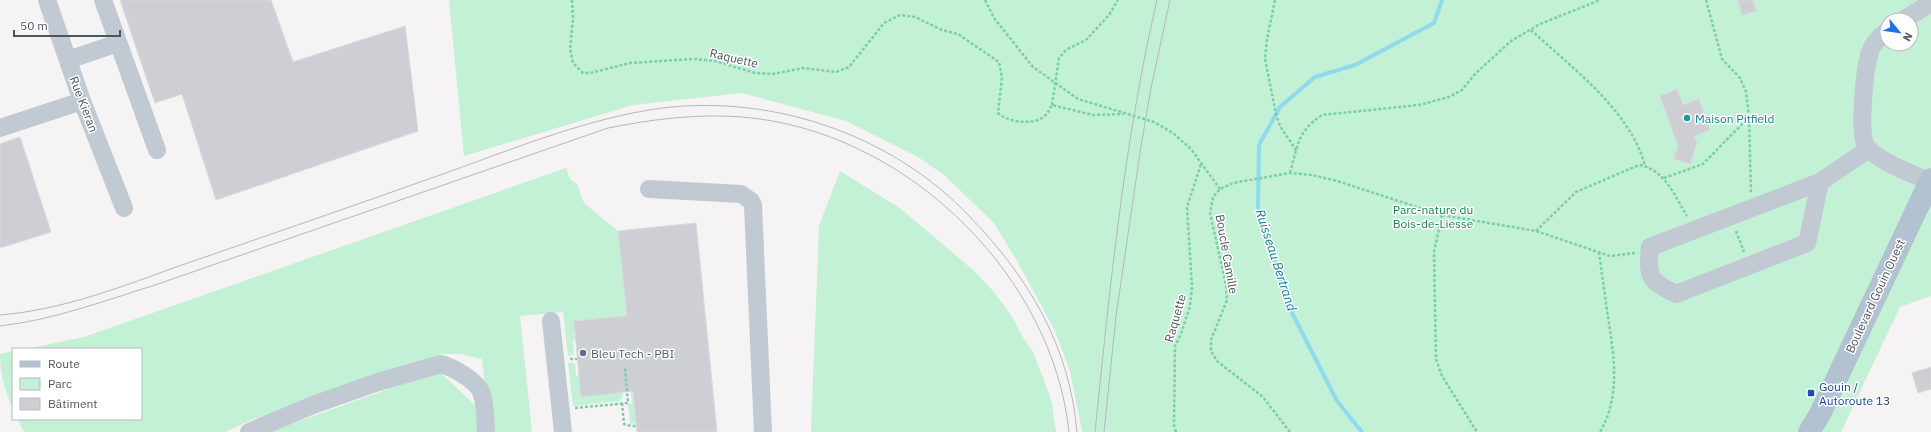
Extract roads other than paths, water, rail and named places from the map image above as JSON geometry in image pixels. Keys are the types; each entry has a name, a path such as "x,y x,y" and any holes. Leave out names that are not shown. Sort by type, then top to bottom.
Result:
{"main road":[{"name":"Boulevard Gouin Ouest","path":"1814,426 1930,180"}],"street":[{"name":"Rue Kieran","path":"47,0 82,101 124,208"},
{"path":"103,0 157,150"},
{"path":"1916,12 1931,3"},
{"path":"1879,39 1873,45 1868,63 1862,133 1863,140 1869,149 1892,163 1930,180"},
{"path":"68,60 118,43"},
{"path":"0,128 82,101"},
{"path":"1820,182 1807,243 1676,294 1656,285 1648,268 1650,247 1730,218 1820,182 1869,149"},
{"path":"649,189 741,194 751,200 753,205 763,432"},
{"path":"551,321 563,432"},
{"path":"250,432 313,405 378,382 441,364 449,366 467,377 481,390 486,432"}],"waterway":[{"name":"Ruisseau Bertrand","path":"1362,432 1337,401 1288,305 1258,207 1259,145 1280,107 1315,77 1355,65 1434,23 1442,0"}],"tram line":[{"path":"1095,432 1119,215 1145,53 1157,0"},
{"path":"1104,432 1116,316 1141,146 1151,88 1170,0"},
{"path":"0,315 69,303 113,289 543,138 596,122 649,110 693,106 737,107 780,113 823,125 864,141 903,162 939,188 971,218 1011,265 1043,316 1056,343 1066,371 1073,401 1077,432"},
{"path":"0,326 59,315 155,285 608,128 646,121 684,117 741,117 760,119 817,132 871,155 921,187 966,226 1005,271 1035,321 1057,375 1069,432"}],"place":[{"name":"Maison Pitfield","path":"1687,118"},
{"name":"Bleu Tech - PBI","path":"583,353"},
{"name":"Gouin / Autoroute 13","path":"1811,393"}],"park label":[{"name":"Parc-nature du Bois-de-Liesse","path":"1433,216"}]}
